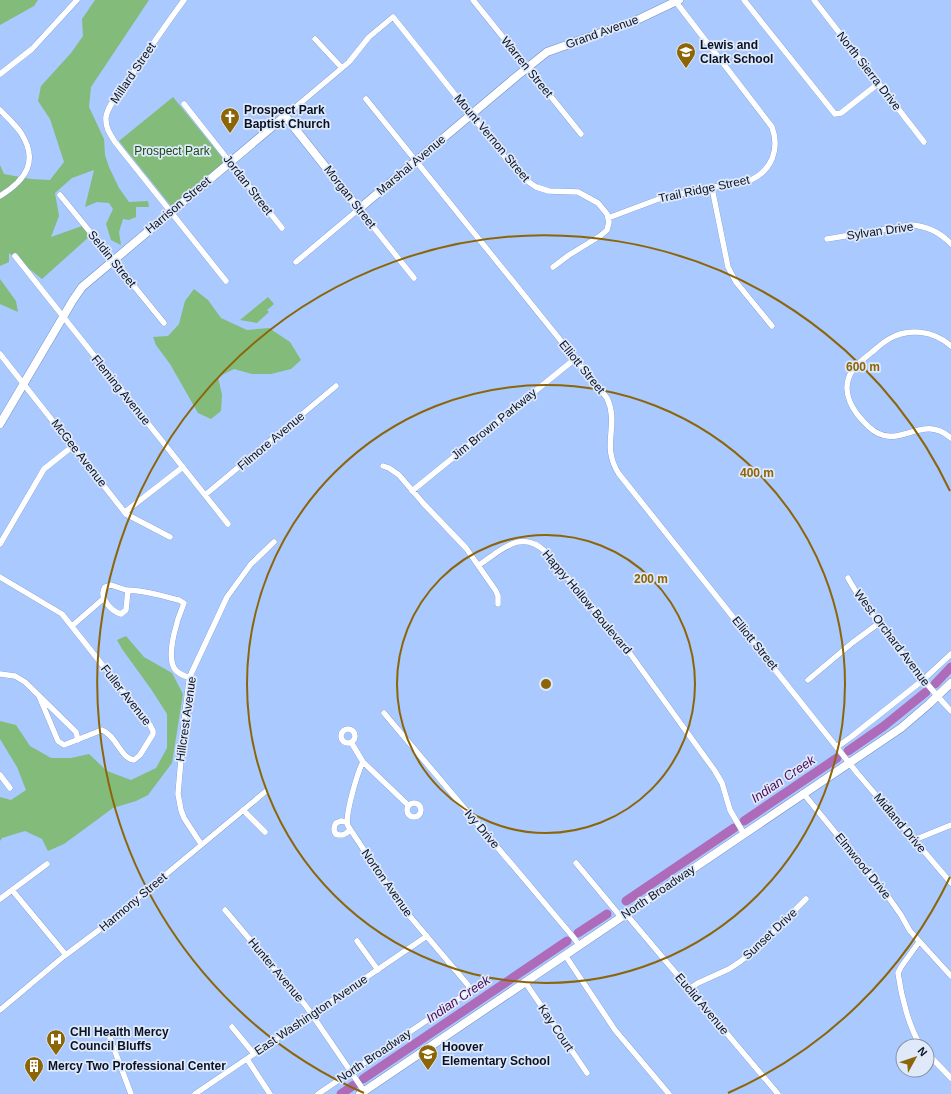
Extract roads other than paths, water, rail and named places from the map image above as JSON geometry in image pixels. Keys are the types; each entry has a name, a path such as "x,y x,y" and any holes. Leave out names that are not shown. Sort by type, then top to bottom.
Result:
{"street":[{"path":"0,74 32,49 77,0"},
{"name":"Millard Street","path":"184,0 113,102 106,118 108,131 115,142 226,281"},
{"name":"Warren Street","path":"473,0 580,134"},
{"path":"744,0 835,114 841,112 879,83"},
{"name":"North Sierra Drive","path":"814,0 924,142"},
{"name":"Grand Avenue","path":"527,68 547,52 556,48 626,24 678,1"},
{"name":"Trail Ridge Street","path":"608,218 654,200 751,180 763,172 770,164 775,154 775,134 772,127 678,1"},
{"name":"Harrison Street","path":"0,424 63,316 82,287 354,58 369,37 393,17"},
{"name":"Mount Vernon Street","path":"393,17 519,174 536,188 549,191 568,191 584,195 603,208 608,218"},
{"path":"315,39 342,68"},
{"name":"Marshal Avenue","path":"296,262 527,68"},
{"name":"Elliott Street","path":"366,99 415,162 603,393 610,405 612,418 610,453 615,468 619,474 850,762"},
{"name":"Jordan Street","path":"184,104 282,228"},
{"path":"0,110 22,134 30,158 29,167 23,177 0,196"},
{"name":"Morgan Street","path":"285,116 414,278"},
{"path":"712,188 728,268 736,282 772,326"},
{"name":"Seldin Street","path":"60,195 164,323"},
{"path":"553,267 607,230 608,218"},
{"name":"Sylvan Drive","path":"827,239 911,225 921,226 936,231 951,244"},
{"name":"Fleming Avenue","path":"15,256 228,524"},
{"path":"951,346 943,340 927,333 910,332 896,335 883,343 856,366 849,377 847,389 849,401 852,407 876,433 889,437 898,437 922,428 933,429 946,434 951,438"},
{"name":"McGee Avenue","path":"0,354 125,512 170,537"},
{"name":"Jim Brown Parkway","path":"412,491 576,358"},
{"name":"Filmore Avenue","path":"205,495 336,386"},
{"path":"0,544 44,469 73,446"},
{"path":"383,466 399,475 430,512 466,548 496,591 498,596 498,604"},
{"path":"125,512 183,467"},
{"name":"Happy Hollow Boulevard","path":"479,565 509,545 520,541 536,544 546,552 621,641 715,771 722,783 730,810 744,834"},
{"name":"Hillcrest Avenue","path":"201,844 184,818 178,794 190,678 227,596 251,564 274,542"},
{"name":"Fuller Avenue","path":"0,577 58,611 72,626 154,731 140,755 134,760 128,758 105,731 99,731 64,744 58,741 39,696"},
{"name":"West Orchard Avenue","path":"848,578 858,595 923,680 951,711"},
{"path":"128,590 126,610 121,614 115,611 103,599 102,593 105,587 111,585 128,590 139,590 179,600 184,603 175,630 172,659 174,668 181,674 190,678"},
{"path":"72,626 103,599"},
{"path":"808,680 852,643 879,623"},
{"path":"837,747 923,680 951,654"},
{"path":"0,674 15,676 25,682 76,732 78,740"},
{"name":"North Broadway","path":"362,1092 850,762 910,720 951,683"},
{"name":"Ivy Drive","path":"384,713 579,945"},
{"path":"351,742 363,762 408,806"},
{"path":"350,830 343,835 337,835 334,828 336,823 341,821 346,822 359,769 363,762"},
{"name":"Midland Drive","path":"850,762 951,883"},
{"path":"0,775 10,788"},
{"name":"Harmony Street","path":"0,1010 265,792"},
{"name":"Elmwood Drive","path":"804,793 889,898 910,931 951,976"},
{"path":"243,810 265,832"},
{"name":"Norton Avenue","path":"346,822 402,906 468,985 470,991"},
{"path":"914,840 951,825"},
{"name":"Euclid Avenue","path":"576,863 689,989 778,1094"},
{"path":"0,899 46,864"},
{"path":"12,890 66,955"},
{"name":"Sunset Drive","path":"689,989 741,961 758,947 806,899"},
{"name":"Hunter Avenue","path":"225,910 312,1015 351,1071 362,1092"},
{"name":"East Washington Avenue","path":"195,1094 427,936"},
{"path":"357,941 378,970"},
{"path":"916,1038 910,1023 898,973 920,942"},
{"path":"565,955 615,1030 669,1094"},
{"name":"Kay Court","path":"525,982 587,1073"},
{"name":"North Broadway","path":"318,1094 470,991"},
{"path":"232,1027 254,1054"},
{"path":"110,1038 131,1094"},
{"path":"247,1059 270,1094"},
{"path":"935,1061 951,1078"}],"waterway":[{"name":"Indian Creek","path":"935,684 951,667"},
{"name":"Indian Creek","path":"848,751 884,726 926,692"},
{"name":"Indian Creek","path":"744,821 837,758"},
{"name":"Indian Creek","path":"626,901 734,828"},
{"name":"Indian Creek","path":"578,933 607,914"},
{"name":"Indian Creek","path":"363,1079 567,941"},
{"name":"Indian Creek","path":"341,1094 354,1085"}],"place":[{"name":"Lewis and Clark School","path":"686,69"},
{"name":"Prospect Park Baptist Church","path":"230,134"},
{"name":"CHI Health Mercy Council Bluffs","path":"56,1056"},
{"name":"Hoover Elementary School","path":"428,1071"},
{"name":"Mercy Two Professional Center","path":"34,1083"}],"park label":[{"name":"Prospect Park","path":"172,151"}]}
